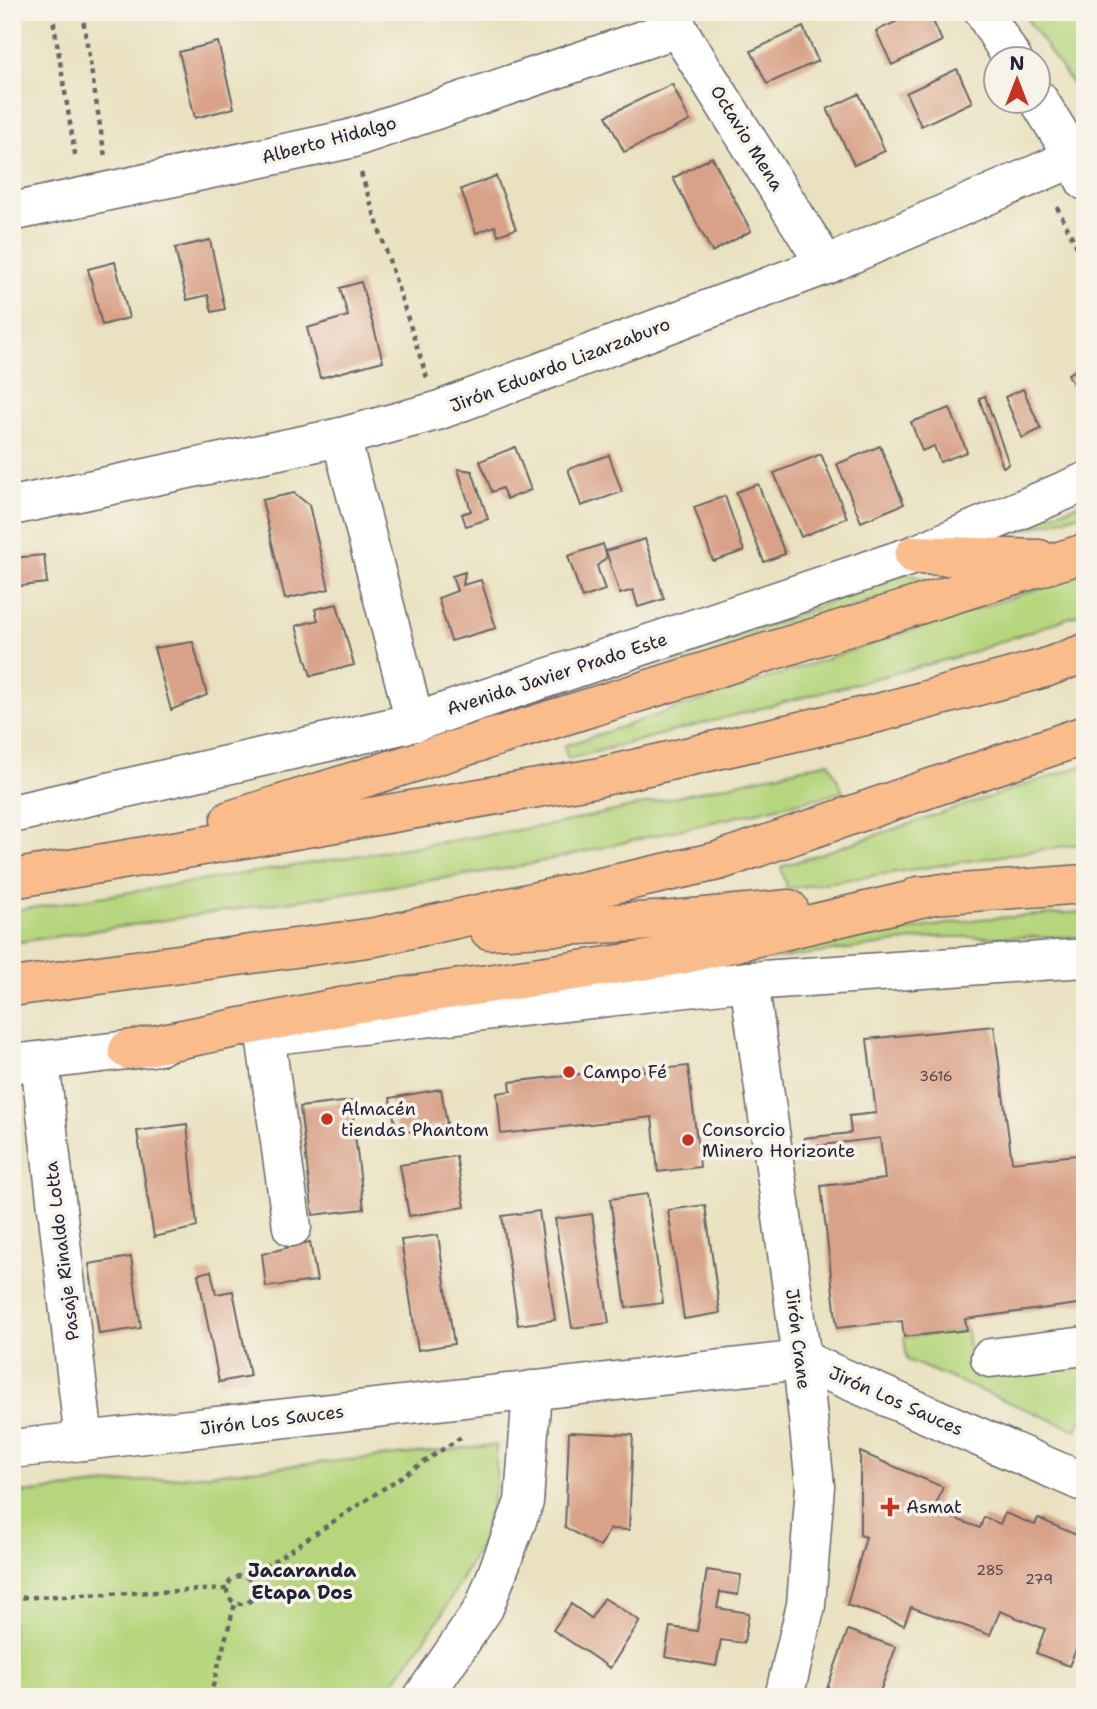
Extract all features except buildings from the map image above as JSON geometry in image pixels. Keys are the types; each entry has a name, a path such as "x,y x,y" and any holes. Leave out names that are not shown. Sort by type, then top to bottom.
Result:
{"highway":[{"path":"914,555 1077,556"},
{"path":"81,866 1077,556"},
{"path":"12,879 595,778 878,713 1045,668 1085,653"},
{"path":"375,937 718,861 1085,735"},
{"path":"12,987 375,937 672,920 942,893 1085,884"},
{"path":"128,1050 360,1003 681,955 942,893"},
{"path":"12,997 117,972"}],"street":[{"path":"984,12 1005,46"},
{"name":"Alberto Hidalgo","path":"12,212 350,139 672,20"},
{"name":"Octavio Mena","path":"672,20 826,265"},
{"path":"1050,116 1082,164"},
{"name":"Jirón Eduardo Lizarzaburo","path":"12,506 341,437 437,411 826,265 1041,174 1082,164"},
{"path":"341,437 415,722"},
{"name":"Avenida Javier Prado Este","path":"12,814 415,722 914,555 1085,482"},
{"path":"26,1062 749,981 1085,958"},
{"name":"Jirón Crane","path":"749,981 802,1360 815,1486 806,1605 783,1697"},
{"path":"265,1035 292,1227"},
{"name":"Pasaje Rinaldo Lotta","path":"26,1062 84,1441"},
{"path":"990,1358 1085,1346"},
{"name":"Jirón Los Sauces","path":"12,1449 802,1360 1085,1483"},
{"path":"423,1697 484,1608 524,1502 532,1390"}],"path":[{"path":"52,12 78,168"},
{"path":"82,12 106,164"},
{"path":"350,139 437,411"},
{"path":"1041,174 1085,263"},
{"path":"248,1578 255,1590 252,1599 245,1604 235,1603 228,1598 227,1588 234,1578 248,1578 464,1435"},
{"path":"12,1598 227,1588"},
{"path":"210,1697 235,1603"}],"green space":[{"path":"1022,12 1085,12 1085,102 1052,55 1052,46 1046,46"},
{"path":"1085,502 1085,513 972,544"},
{"path":"905,573 930,581 574,701"},
{"path":"1085,573 1085,612 964,655 568,759 564,746"},
{"path":"829,762 843,792 518,867 12,943 12,911 561,823"},
{"path":"1085,765 1085,843 787,889 781,867"},
{"path":"1085,912 1085,937 936,937 665,974 665,967 980,919"},
{"path":"967,1330 972,1377 1085,1362 1085,1415 1076,1430 907,1360 904,1337"},
{"path":"496,1445 496,1484 482,1542 441,1616 383,1697 12,1697 12,1494"}],"place":[{"name":"Campo Fé","path":"569,1072"},
{"name":"Almacén tiendas Phantom","path":"327,1119"},
{"name":"Consorcio Minero Horizonte","path":"688,1140"},
{"name":"Asmat","path":"890,1507"}],"district":[{"name":"Jacaranda Etapa Dos","path":"302,1581"}]}
